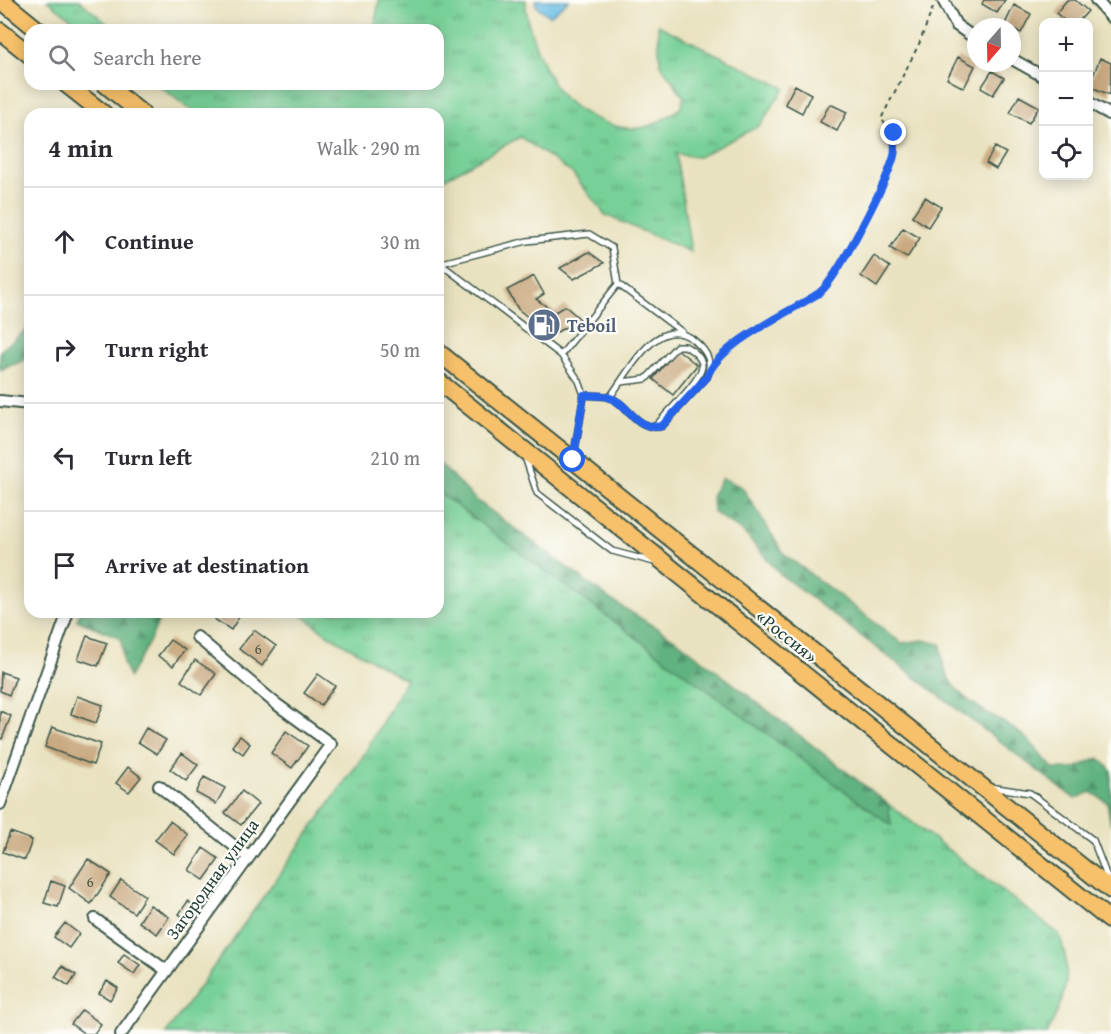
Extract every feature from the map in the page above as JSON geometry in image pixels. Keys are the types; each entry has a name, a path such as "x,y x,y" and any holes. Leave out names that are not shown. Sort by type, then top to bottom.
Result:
{"highway":[{"path":"1,0 31,24"},
{"path":"0,31 24,50"},
{"path":"74,90 96,108"},
{"path":"112,90 135,108"},
{"name":"«Россия»","path":"444,357 1111,888"},
{"name":"«Россия»","path":"444,386 1111,921"}],"street":[{"path":"943,0 956,25 967,33"},
{"path":"1102,3 1111,17"},
{"path":"1021,64 1039,74"},
{"path":"1093,104 1111,115"},
{"path":"0,401 24,403"},
{"path":"0,804 66,618"},
{"name":"Загородная улица","path":"121,1034 331,744 275,703 197,637"},
{"path":"159,786 248,857"},
{"path":"95,918 167,971"}],"lane":[{"path":"444,262 527,241 589,234 612,248 618,284 685,334 708,356 711,367 707,377 670,420 654,428 640,423 610,398 584,395"},
{"path":"444,266 561,355 579,381 584,395 573,460"},
{"path":"561,355 618,284"},
{"path":"610,398 648,344 672,331 685,334"},
{"path":"621,382 646,379 677,346 685,346 701,360 702,366 697,379 654,428"},
{"path":"524,449 533,488 537,493 612,551 667,565"},
{"path":"980,785 1030,793 1094,840 1111,888"}],"path":[{"path":"711,367 747,335 822,291 848,255 895,155 894,133 881,119 919,44 934,0"}],"green space":[{"path":"47,0 79,0 108,24 78,24"},
{"path":"379,0 526,0 526,10 533,37 557,90 572,105 592,117 628,128 649,126 681,108 684,97 660,64 658,25 785,88 759,126 698,157 676,154 691,252 605,215 573,174 520,137 444,179 444,108 188,108 165,90 444,90 444,24 375,24"},
{"path":"24,332 24,360 0,370 0,351"},
{"path":"444,468 475,499 611,600 678,641 888,804 891,825 444,496"},
{"path":"722,478 742,487 784,554 902,643 923,640 941,644 943,663 949,679 958,691 1026,738 1054,769 1073,769 1099,758 1111,770 1111,825 1107,802 1091,792 1075,799 781,575 743,532 713,512 712,494"},
{"path":"444,496 891,824 888,804 1059,934 1064,949 1067,974 1059,1008 1047,1034 166,1034 361,759 406,680 330,636 306,618 444,618"},
{"path":"78,618 160,618 151,639 129,677 123,663 121,638 77,620"}],"water":[{"path":"535,0 569,0 550,16 537,7"}],"building":[{"path":"984,0 1005,0 997,13 982,4"},
{"path":"1067,0 1075,0 1088,11 1082,18 1062,18 1056,13"},
{"path":"1014,5 1031,14 1021,33 1021,18 1008,18"},
{"path":"958,57 967,62 967,72 972,72 964,88 947,79"},
{"path":"1100,58 1111,63 1110,95 1093,88 1093,76"},
{"path":"991,72 1004,78 993,95 981,88"},
{"path":"795,85 811,94 802,113 785,104"},
{"path":"1019,96 1039,107 1029,123 1010,113"},
{"path":"830,104 847,112 837,131 820,122"},
{"path":"995,147 1006,153 996,169 986,163"},
{"path":"925,197 941,207 928,227 912,216"},
{"path":"903,228 920,238 907,258 890,248"},
{"path":"589,252 604,263 574,279 560,268"},
{"path":"874,256 890,267 877,287 861,276"},
{"path":"534,276 544,294 536,299 555,312 565,306 580,319 541,341 524,329 535,323 518,309 507,290"},
{"path":"677,349 697,365 673,395 653,379"},
{"path":"215,618 238,618 231,630"},
{"path":"254,630 276,646 262,666 239,649"},
{"path":"87,636 107,643 98,666 78,659"},
{"path":"170,640 185,650 173,666 158,656"},
{"path":"195,660 216,674 201,695 181,681"},
{"path":"1,672 16,677 9,695 0,691"},
{"path":"318,674 335,686 321,705 304,693"},
{"path":"77,696 103,705 96,723 71,714"},
{"path":"0,711 11,716 2,739 0,738"},
{"path":"52,727 101,744 93,765 45,747"},
{"path":"146,728 166,740 157,754 138,742"},
{"path":"286,731 308,746 292,768 271,753"},
{"path":"240,736 250,744 243,754 232,746"},
{"path":"182,753 198,765 186,781 170,769"},
{"path":"128,767 141,777 129,792 116,783"},
{"path":"204,777 225,788 216,804 196,793"},
{"path":"242,791 258,804 241,825 225,813"},
{"path":"170,821 188,835 174,854 155,840"},
{"path":"10,832 32,840 25,860 3,852"},
{"path":"203,848 219,859 204,880 189,870"},
{"path":"88,859 111,874 91,904 69,888"},
{"path":"121,880 145,896 134,913 110,897"},
{"path":"51,881 65,886 58,907 44,903"},
{"path":"188,901 197,909 188,921 179,914"},
{"path":"150,905 169,917 157,934 139,922"},
{"path":"65,923 79,934 69,948 54,937"},
{"path":"124,954 140,965 134,974 118,963"},
{"path":"62,966 76,975 69,986 55,977"},
{"path":"107,981 118,988 110,1000 99,993"},
{"path":"82,1010 101,1024 94,1034 85,1034 71,1024"}],"place":[{"name":"Teboil","path":"544,325"}],"route":[{"path":"573,460 584,395 610,398 640,423 654,428 662,426 670,420 707,377 711,367 747,335 822,291 848,255 895,155 894,133"}]}
